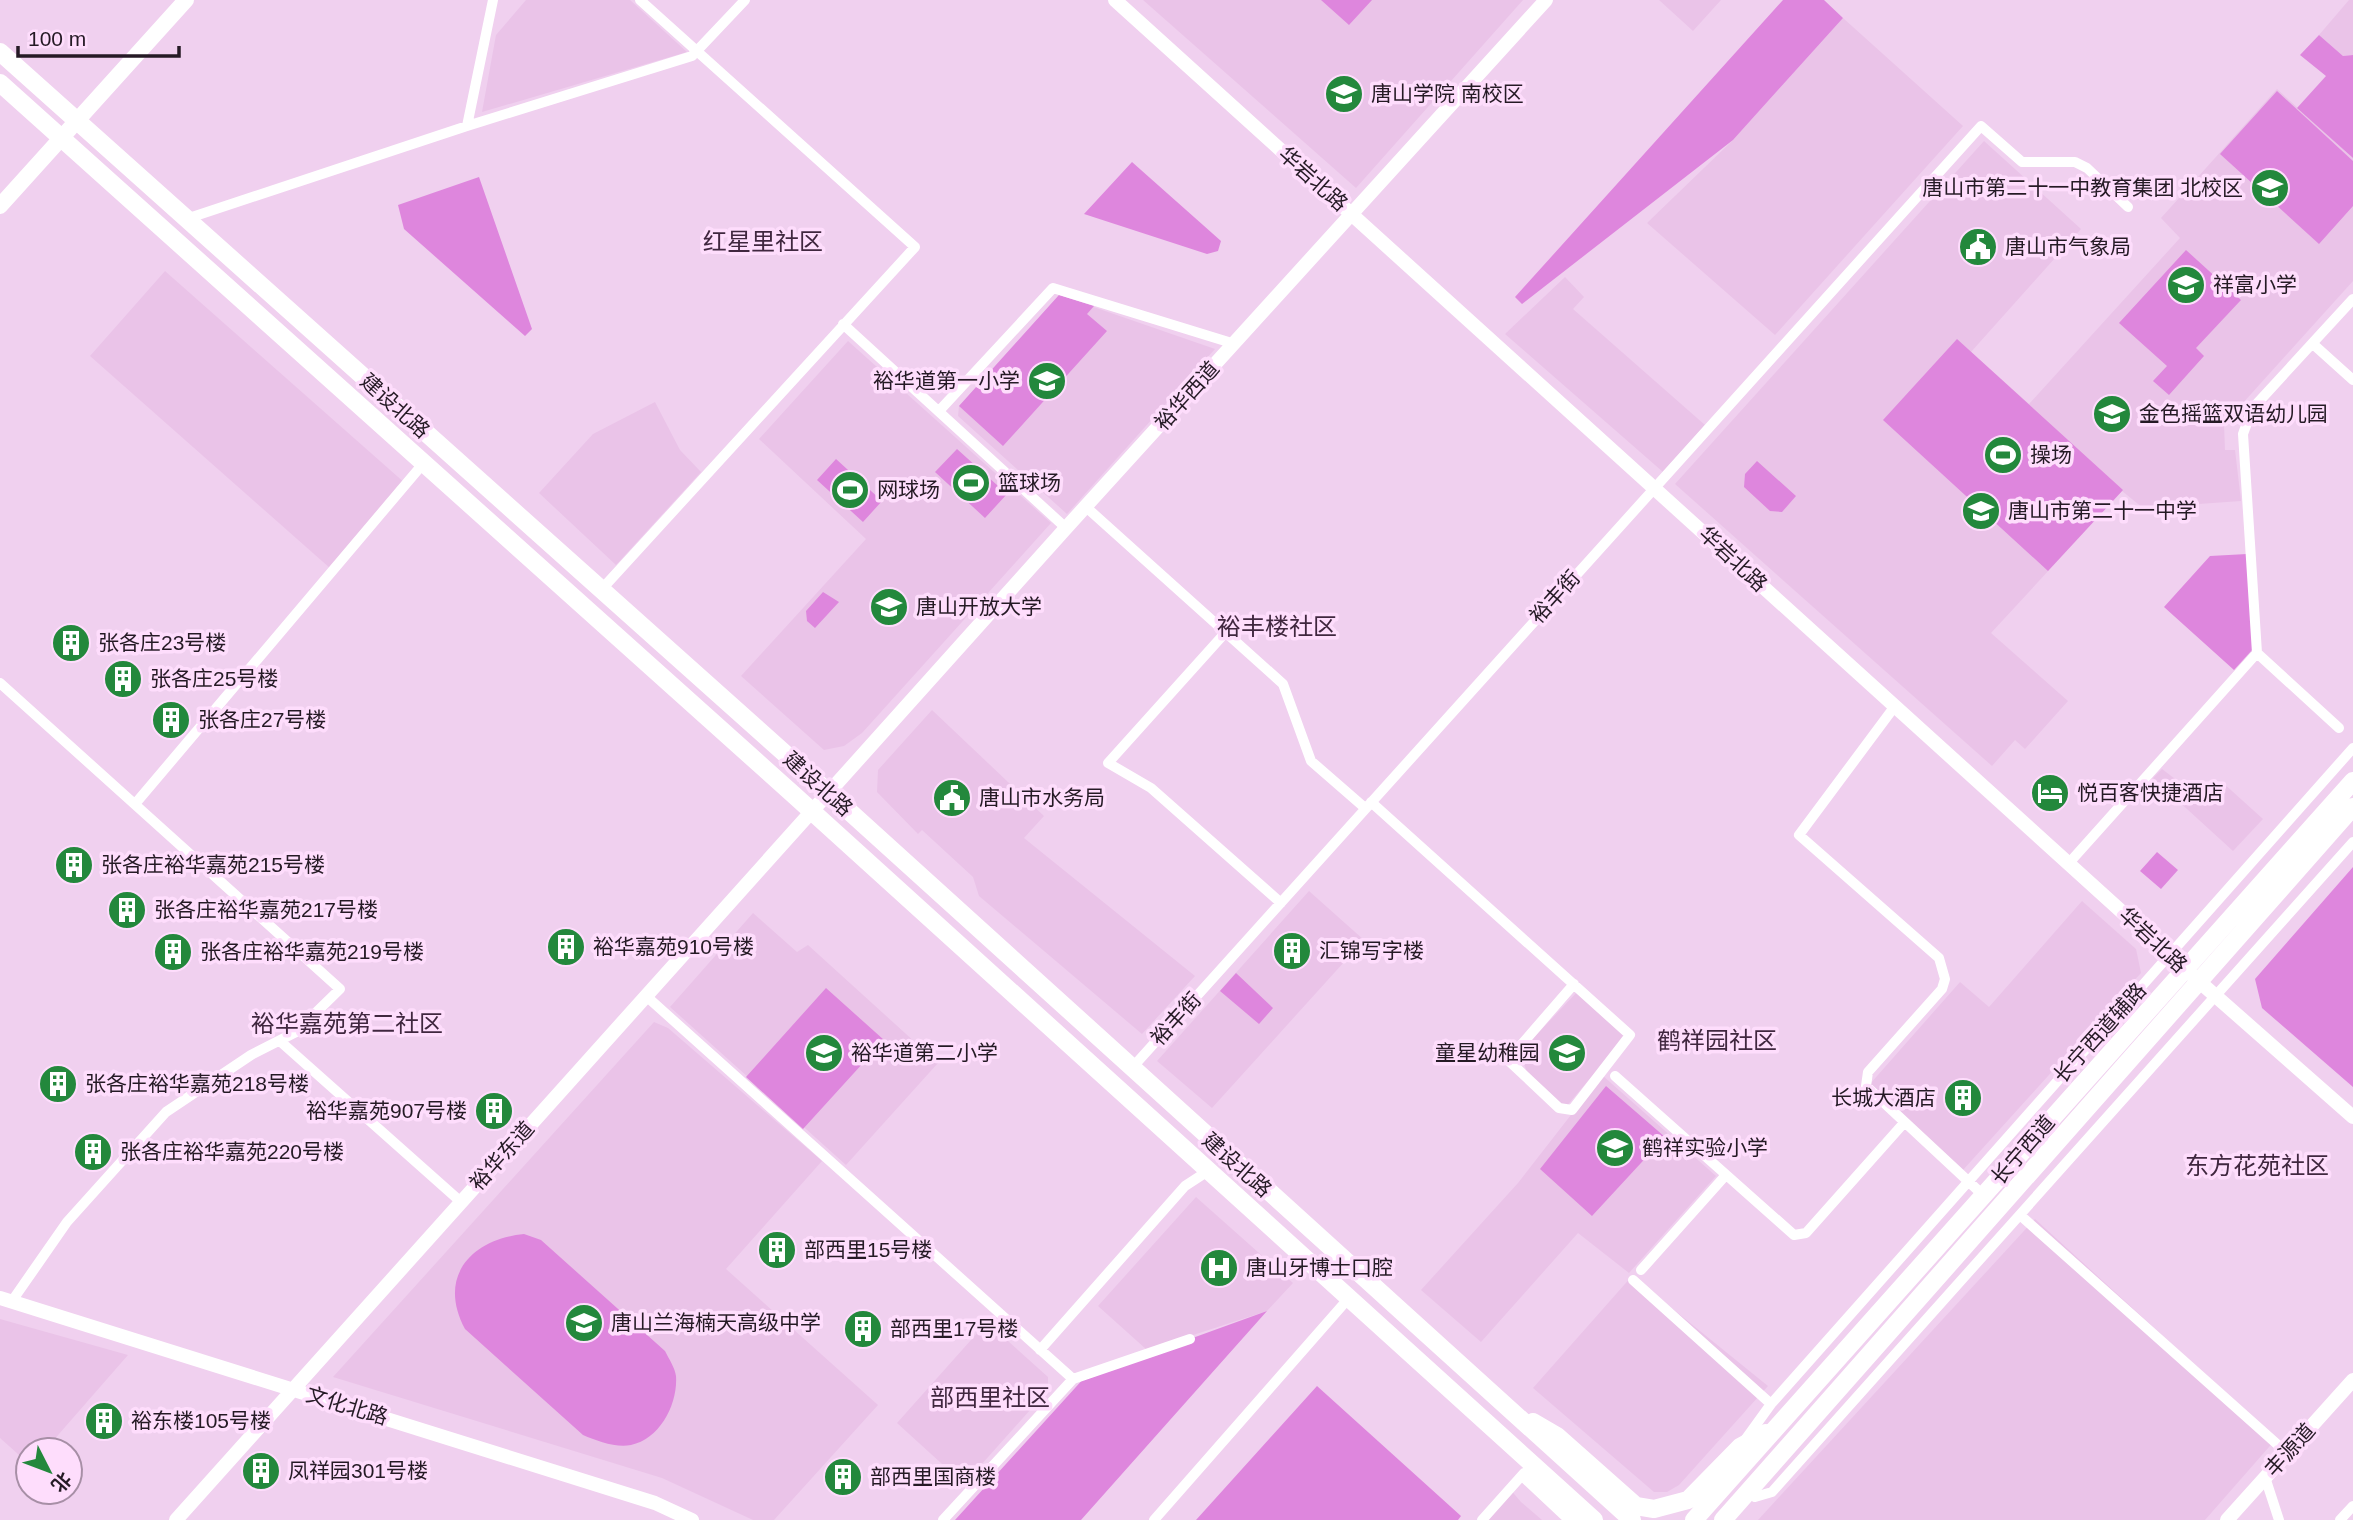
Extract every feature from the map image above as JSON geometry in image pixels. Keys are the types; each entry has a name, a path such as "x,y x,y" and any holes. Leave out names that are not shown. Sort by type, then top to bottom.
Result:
{"main road":[{"path":"0,206 186,0"},
{"name":"建设北路","path":"0,52 829,793 1632,1520"},
{"name":"建设北路","path":"0,83 1594,1520"},
{"name":"长宁西道","path":"1723,1520 2191,975 2353,781"},
{"name":"长宁西道","path":"1694,1520 1983,1195 2353,807"},
{"path":"1503,1405 1557,1436 1636,1506 1654,1509 1688,1500 1740,1447 1777,1427"},
{"path":"1487,1424 1524,1473 1575,1520"},
{"path":"1737,1520 1755,1497 1765,1474"}],"street":[{"path":"467,126 493,0"},
{"path":"601,590 915,247 640,0"},
{"path":"186,219 698,52 745,0"},
{"name":"华岩北路","path":"1115,0 1655,486 2191,975 2353,1117"},
{"name":"裕华西道","path":"829,793 1546,0"},
{"name":"裕丰街","path":"1131,1069 1981,126 2022,162 2075,162 2087,168 2128,207"},
{"path":"939,411 1053,288 1235,344"},
{"path":"2339,728 2257,653 2242,434 2252,409 2353,299"},
{"path":"844,324 1066,528"},
{"path":"2312,344 2353,380"},
{"path":"135,804 422,465"},
{"path":"1086,507 1283,684 1311,761 1368,805 1574,984 1630,1035 1572,1111 1559,1108 1508,1060 1574,984"},
{"path":"1225,632 1108,763 1151,788 1281,902"},
{"path":"2069,863 2257,653"},
{"path":"0,682 340,989 281,1042 242,1061 166,1112 67,1222 6,1300"},
{"path":"1895,706 1799,835 1939,958 1944,968 1942,989 1865,1078 1870,1093 1983,1195"},
{"name":"长宁西道辅路","path":"1740,1447 1771,1404 2353,748"},
{"name":"裕华东道","path":"176,1520 829,793"},
{"path":"1755,1497 1772,1492 2353,842"},
{"path":"645,995 1073,1379"},
{"path":"281,1042 461,1202"},
{"path":"1615,1076 1794,1235 1807,1233 1903,1124"},
{"path":"1040,1350 1185,1186 1208,1171"},
{"path":"1641,1270 1725,1176"},
{"path":"2020,1215 2287,1453"},
{"path":"1633,1280 1771,1404"},
{"path":"1154,1520 1348,1299"},
{"name":"文化北路","path":"6,1300 293,1390 668,1515 692,1520"},
{"path":"943,1520 1073,1379 1191,1339"},
{"name":"丰源道","path":"2227,1520 2353,1380"},
{"path":"1482,1520 1524,1473"},
{"path":"2265,1477 2279,1520"},
{"path":"2340,1520 2353,1506"}],"shaded area":[{"path":"526,0 630,0 687,52 482,112 496,35"},
{"name":"唐山学院 南校区","path":"1143,0 1523,0 1356,188"},
{"path":"1321,0 1372,0 1349,25"},
{"path":"1659,0 1721,0 1693,31"},
{"path":"1783,0 1824,0 1843,18 1733,140 1522,304 1515,297"},
{"path":"2349,0 2353,0 2353,55 2343,56 2319,35"},
{"path":"1843,18 1963,126 1775,335 1647,223 1733,140"},
{"path":"2319,35 2343,56 2353,55 2353,158 2297,108 2326,76 2300,55"},
{"path":"2277,89 2353,158 2353,281 2224,424 2225,450 2235,450 2241,501 2143,508 2122,491 1991,633 2068,701 2025,749 2015,740 1992,766 1675,484 1984,141 2081,229 1971,352 2029,404 2180,238 2161,218"},
{"path":"2277,91 2353,161 2353,206 2319,244 2220,154"},
{"path":"1132,162 1221,241 1218,251 1207,254 1084,214"},
{"path":"479,177 532,329 525,336 404,229 398,205"},
{"path":"2186,250 2241,300 2196,348 2204,356 2169,395 2153,381 2167,366 2119,323"},
{"path":"165,271 406,484 331,569 90,356"},
{"path":"1565,277 1584,297 1573,309 1705,425 1663,472 1505,334"},
{"name":"裕华道第一小学","path":"1059,295 1215,349 1067,514 958,416 959,406"},
{"path":"1059,295 1094,306 1087,314 1107,331 1003,446 959,406"},
{"name":"操场","path":"1957,339 2123,490 2048,571 1883,420"},
{"name":"唐山开放大学","path":"848,341 1051,523 862,733 844,746 824,750 741,676 866,539 759,439"},
{"path":"655,402 680,450 701,472 616,565 539,493 593,434"},
{"name":"篮球场","path":"957,449 1007,494 985,518 935,472"},
{"name":"网球场","path":"836,459 882,501 863,522 817,480"},
{"path":"1757,461 1796,496 1782,512 1770,511 1744,487 1745,474"},
{"path":"2247,554 2253,649 2234,670 2164,607 2210,556"},
{"path":"823,592 839,602 815,628 807,621 806,611"},
{"path":"932,710 1044,816 1024,838 1195,976 1142,1034 979,896 973,877 922,830 918,834 877,792 878,770"},
{"path":"2162,769 2204,801 2222,782 2263,819 2233,851 2153,778"},
{"path":"2157,852 2178,870 2161,889 2140,871"},
{"path":"2353,867 2353,1087 2262,1008 2255,979"},
{"path":"1309,891 1364,940 1212,1108 1157,1061"},
{"path":"2082,901 2136,949 2141,973 1963,1170 1874,1092 1870,1084 1960,982 1989,1007"},
{"name":"裕华道第二小学","path":"753,913 797,952 808,945 938,1063 846,1165 670,1007"},
{"path":"1236,973 1273,1008 1259,1024 1220,991"},
{"path":"826,988 884,1040 803,1129 746,1077"},
{"name":"童星幼稚园","path":"1577,992 1626,1036 1565,1108 1527,1072 1521,1056 1523,1049"},
{"name":"唐山兰海楠天高级中学","path":"654,1022 668,1028 822,1161 726,1269 878,1405 774,1520 753,1520 662,1478 333,1377"},
{"name":"鹤祥实验小学","path":"1602,1075 1716,1176 1629,1273 1578,1233 1481,1342 1421,1290 1518,1183"},
{"path":"1606,1086 1665,1137 1592,1216 1540,1169"},
{"name":"唐山牙博士口腔","path":"1196,1197 1293,1283 1267,1311 1147,1350 1098,1306"},
{"path":"2035,1219 2276,1439 2205,1520 1758,1520"},
{"path":"524,1234 541,1240 665,1351 676,1376 676,1387 665,1419 651,1436 631,1445 619,1446 583,1435 465,1329 457,1310 455,1293 457,1277 464,1264 488,1244 505,1237"},
{"path":"1632,1276 1768,1386 1679,1485 1667,1492 1654,1492 1533,1388"},
{"path":"1267,1311 1081,1520 955,1520 1085,1377"},
{"path":"0,1319 128,1355 57,1436 14,1436 14,1450 0,1438"},
{"path":"987,1322 1048,1377 1048,1390 964,1484 897,1423"},
{"path":"1317,1386 1461,1516 1458,1520 1196,1520"},
{"path":"1509,1488 1521,1502 1542,1520 1481,1520"}],"place":[{"name":"唐山学院 南校区","path":"1344,94"},
{"name":"唐山市第二十一中教育集团 北校区","path":"2270,188"},
{"name":"唐山市气象局","path":"1978,247"},
{"name":"祥富小学","path":"2186,285"},
{"name":"裕华道第一小学","path":"1047,381"},
{"name":"金色摇篮双语幼儿园","path":"2112,414"},
{"name":"操场","path":"2003,455"},
{"name":"篮球场","path":"971,483"},
{"name":"网球场","path":"850,490"},
{"name":"唐山市第二十一中学","path":"1981,511"},
{"name":"唐山开放大学","path":"889,607"},
{"name":"张各庄23号楼","path":"71,643"},
{"name":"张各庄25号楼","path":"123,679"},
{"name":"张各庄27号楼","path":"171,720"},
{"name":"悦百客快捷酒店","path":"2050,793"},
{"name":"唐山市水务局","path":"952,798"},
{"name":"张各庄裕华嘉苑215号楼","path":"74,865"},
{"name":"张各庄裕华嘉苑217号楼","path":"127,910"},
{"name":"裕华嘉苑910号楼","path":"566,947"},
{"name":"汇锦写字楼","path":"1292,951"},
{"name":"张各庄裕华嘉苑219号楼","path":"173,952"},
{"name":"裕华道第二小学","path":"824,1053"},
{"name":"童星幼稚园","path":"1567,1053"},
{"name":"张各庄裕华嘉苑218号楼","path":"58,1084"},
{"name":"长城大酒店","path":"1963,1098"},
{"name":"裕华嘉苑907号楼","path":"494,1111"},
{"name":"鹤祥实验小学","path":"1615,1148"},
{"name":"张各庄裕华嘉苑220号楼","path":"93,1152"},
{"name":"部西里15号楼","path":"777,1250"},
{"name":"唐山牙博士口腔","path":"1219,1268"},
{"name":"唐山兰海楠天高级中学","path":"584,1323"},
{"name":"部西里17号楼","path":"863,1329"},
{"name":"裕东楼105号楼","path":"104,1421"},
{"name":"凤祥园301号楼","path":"261,1471"},
{"name":"部西里国商楼","path":"843,1477"}],"district":[{"name":"红星里社区","path":"763,242"},
{"name":"裕丰楼社区","path":"1277,627"},
{"name":"裕华嘉苑第二社区","path":"347,1024"},
{"name":"鹤祥园社区","path":"1717,1041"},
{"name":"东方花苑社区","path":"2257,1166"},
{"name":"部西里社区","path":"990,1398"}]}
